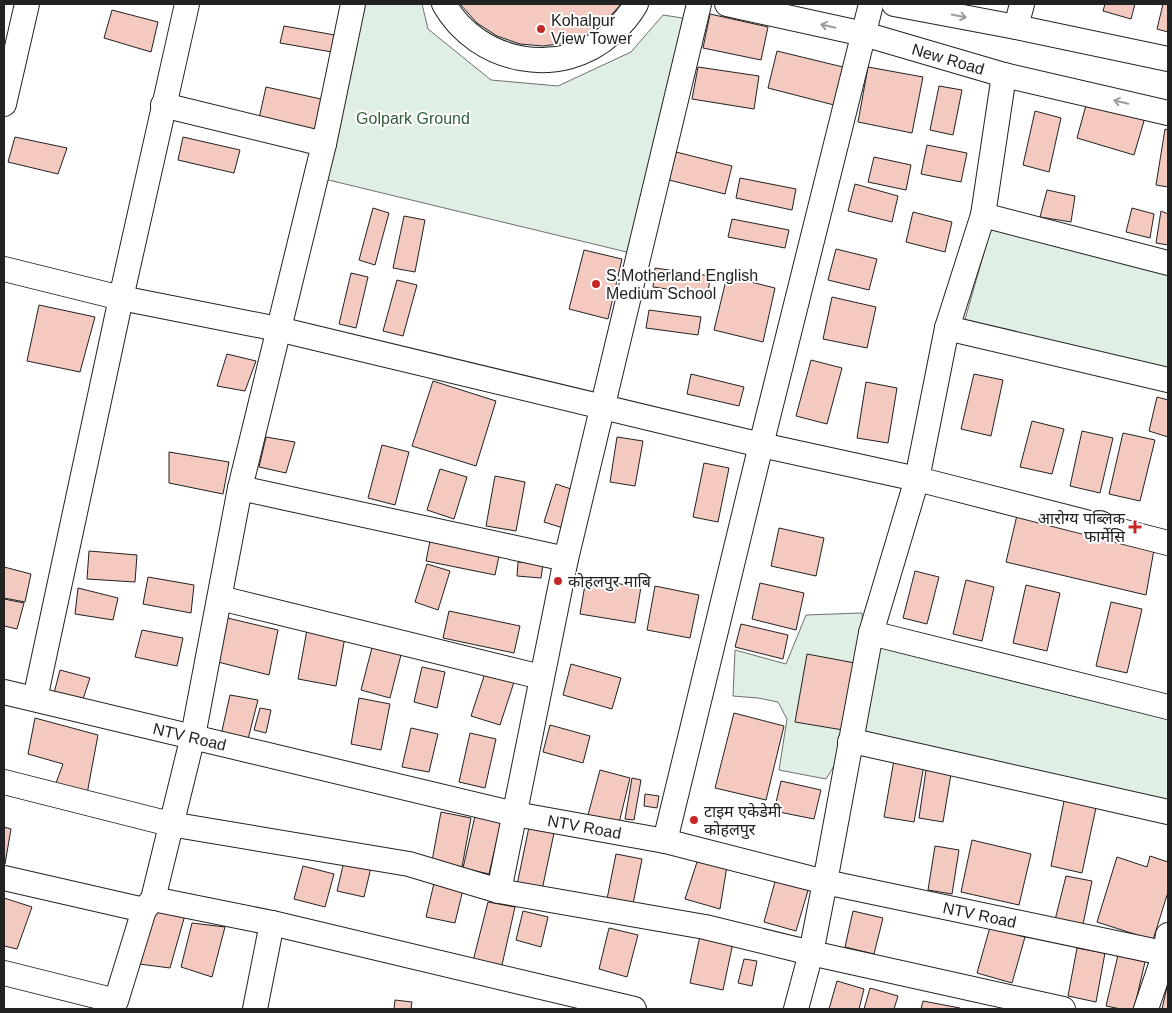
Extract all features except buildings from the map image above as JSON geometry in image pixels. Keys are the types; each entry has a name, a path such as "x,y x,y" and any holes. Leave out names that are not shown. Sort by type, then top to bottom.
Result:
{"street":[{"path":"4,104 27,4"},
{"path":"35,699 163,105 187,4"},
{"path":"4,973 116,1001 149,904 193,736 240,488 324,144 353,4"},
{"path":"444,4 464,30 482,44 522,59 544,60 565,57 586,50 605,39 621,24 636,4"},
{"path":"499,891 566,559 699,4"},
{"name":"New Road","path":"727,4 864,34 1004,75 1168,112"},
{"path":"665,841 871,4"},
{"path":"894,4 1016,27 1168,60"},
{"path":"1016,27 1022,4"},
{"path":"796,1009 811,953 871,633 917,479 947,328 983,215 1004,75"},
{"path":"163,105 324,144"},
{"path":"983,215 1168,263"},
{"path":"4,270 121,298 278,329 761,445 917,479 1168,543"},
{"path":"947,328 1168,380"},
{"path":"240,488 566,559"},
{"path":"220,598 541,676"},
{"path":"871,633 1168,708"},
{"name":"NTV Road","path":"4,692 515,814 665,841 825,882 1167,947"},
{"path":"850,742 857,742 1168,812"},
{"path":"4,782 170,824 409,864 499,891 672,920 1062,1009"},
{"path":"4,878 149,904 272,923 634,1009"},
{"path":"255,1009 272,923"},
{"path":"1146,1009 1167,947"}],"green space":[{"name":"Golpark Ground","path":"357,4 422,4 428,29 491,80 558,86 631,52 663,15 689,19 639,255 316,177"},
{"path":"991,228 1168,273 1168,370 964,323"},
{"path":"862,613 864,651 842,753 826,779 779,770 787,719 778,702 733,696 735,650 786,664 806,615"},
{"path":"877,638 1168,712 1168,807 857,742"}],"place":[{"name":"Kohalpur View Tower","path":"541,29"},
{"name":"S.Motherland English Medium School","path":"596,284"},
{"name":"आरोग्य पब्लिक फार्मेसि","path":"1135,527"},
{"name":"कोहलपुर माबि","path":"558,581"},
{"name":"टाइम एकेडेमी कोहलपुर","path":"694,820"}]}
